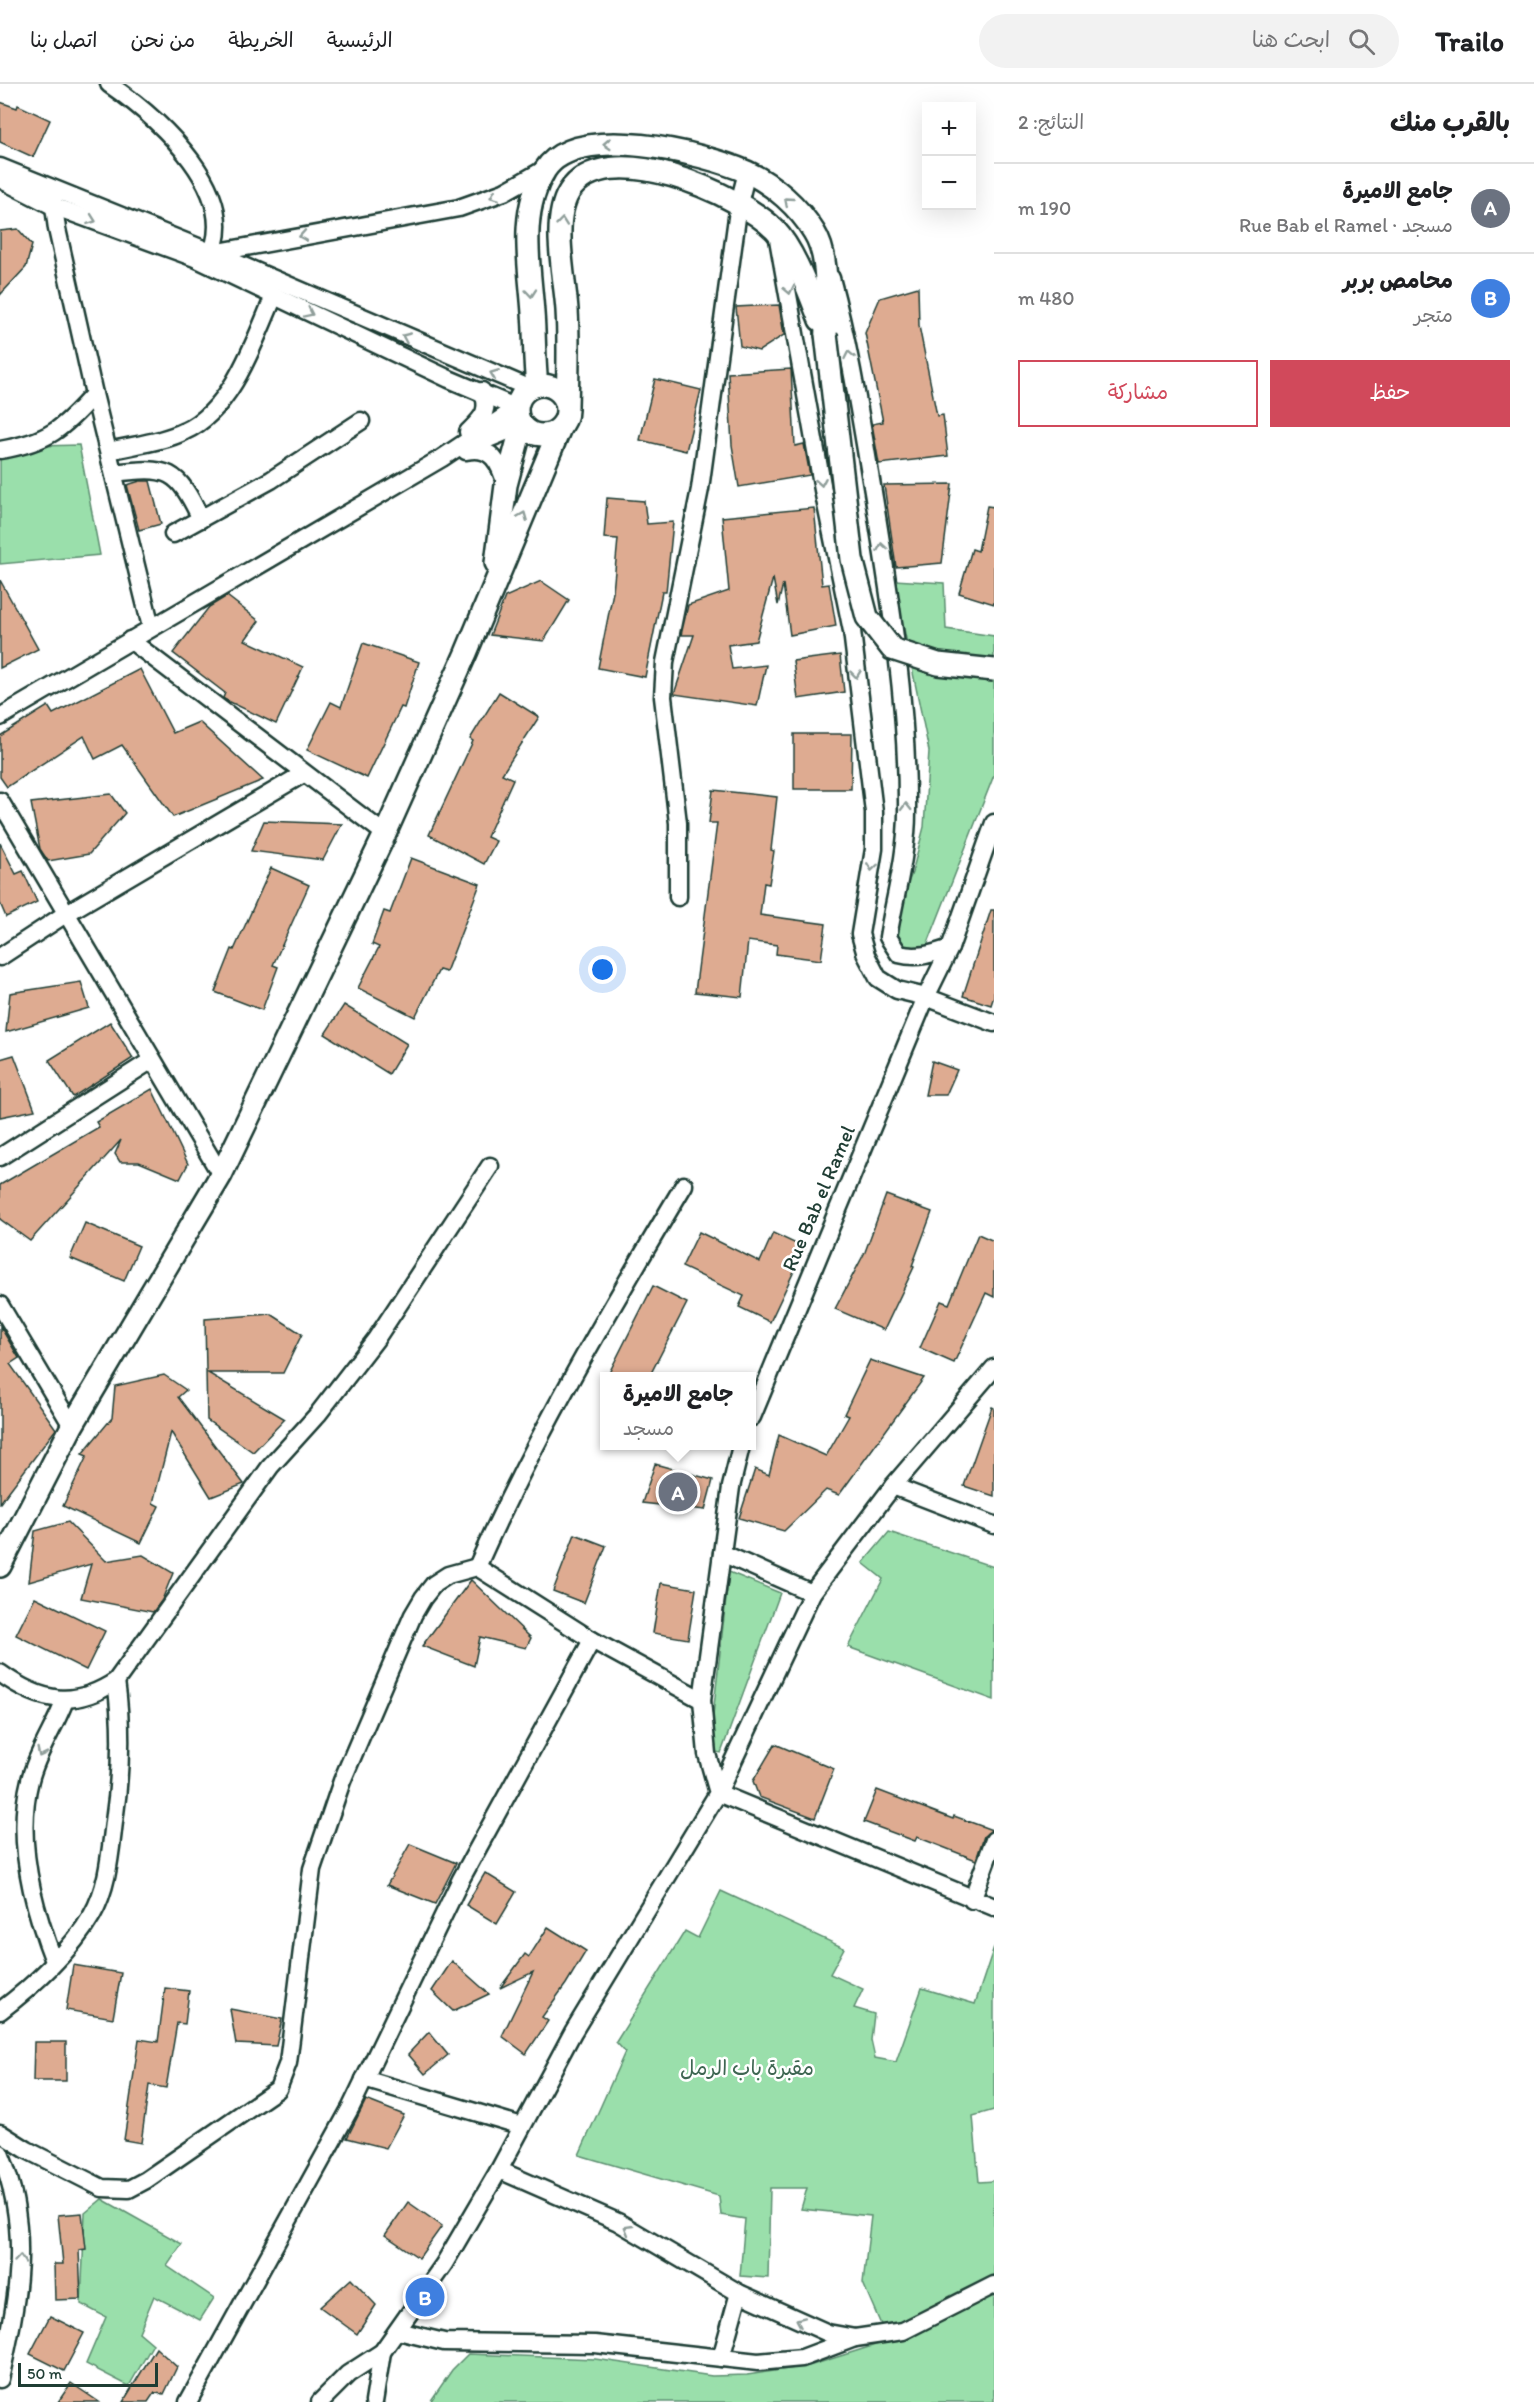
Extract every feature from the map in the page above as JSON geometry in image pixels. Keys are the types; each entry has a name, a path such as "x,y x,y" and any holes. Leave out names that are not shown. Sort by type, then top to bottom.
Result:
{"street":[{"path":"109,84 166,133 194,162 209,190 219,229 210,258"},
{"path":"210,258 459,208 504,192 545,169 572,150 608,142 675,149 747,172 772,187 801,212 822,248 841,315 892,605 907,813 888,937 899,954 912,957 928,956 950,948"},
{"path":"0,167 52,186 210,258 533,387 553,387 564,398 567,406"},
{"path":"493,590 506,484 520,417 519,400 533,387 526,239 530,212 545,169"},
{"path":"0,1566 72,1426 221,1175 385,834 493,590 564,421 567,406 567,310 561,217 569,192 580,182 596,173 626,169 666,172 739,203 753,211 777,232 804,280 826,334"},
{"path":"678,897 678,823 663,697 665,662 700,489 739,203 747,172"},
{"path":"0,179 54,206 210,258 274,296 449,380 482,392 520,417 536,434 544,435 560,428"},
{"path":"52,186 54,206 94,394 151,627"},
{"path":"777,232 823,490 852,630 874,812 874,849 860,934 866,955 878,978 897,990 926,997 994,1023"},
{"path":"822,248 826,334 852,559 867,617 892,649 938,664 994,670"},
{"path":"109,451 185,432 215,411 248,356 274,296"},
{"path":"442,458 486,414 488,403 482,392"},
{"path":"0,450 29,445 49,436 71,420 94,394"},
{"path":"0,717 442,458 520,417"},
{"path":"173,534 271,480 362,421"},
{"path":"442,458 472,450 482,450 497,460 506,484"},
{"path":"114,473 148,469 175,475 188,491 201,519"},
{"path":"129,640 385,834"},
{"path":"0,957 67,913 303,774"},
{"path":"0,801 221,1175"},
{"name":"Rue Bab el Ramel","path":"756,1407 926,997 987,870 994,824"},
{"path":"0,1157 152,1060"},
{"path":"0,1673 17,1685 35,1693 64,1700 98,1693 116,1681 270,1467 318,1413 376,1340 490,1166"},
{"path":"477,1567 516,1480 625,1284 684,1185"},
{"path":"0,1305 72,1426"},
{"path":"320,2402 348,2374 382,2352 444,2264 499,2170 573,2032 718,1793 812,1593 893,1486 994,1368"},
{"path":"718,1793 707,1754 702,1700 731,1487 740,1450"},
{"path":"893,1486 994,1525"},
{"path":"722,1553 812,1593"},
{"path":"0,2133 27,2150 102,2188 129,2189 156,2174 278,2088 288,2063 312,1869 342,1781 413,1615 435,1584 448,1575 477,1567 592,1640 702,1700"},
{"path":"188,2402 364,2079 461,1879 592,1640"},
{"path":"0,2011 29,1987 73,1942 93,1915 110,1860 121,1763 122,1734 116,1681"},
{"path":"54,1961 32,1895 26,1817 30,1780 64,1700"},
{"path":"718,1793 972,1900 994,1907"},
{"path":"972,1900 994,1840"},
{"path":"364,2079 522,2126"},
{"path":"0,2153 12,2181 21,2247 18,2279 0,2379"},
{"path":"499,2170 618,2222 739,2293 828,2334 855,2338"},
{"path":"398,2331 444,2342 595,2344 758,2362 802,2358 855,2338 903,2331 994,2285"},
{"path":"721,2358 739,2293"},
{"path":"374,2402 382,2352"}],"green space":[{"path":"79,445 100,555 0,564 0,447"},
{"path":"894,580 944,583 946,629 994,636 994,775 926,948 905,948 899,944 892,922 912,873 924,827 929,751"},
{"path":"889,1532 994,1567 994,1700 848,1647 883,1579 863,1563"},
{"path":"729,1572 780,1593 721,1753 709,1751"},
{"name":"مقبرة باب الرمل","path":"721,1891 844,1948 830,1974 863,1989 854,2008 874,2014 871,2040 875,2058 896,2062 922,1988 975,2004 994,1947 994,2110 973,2116 979,2182 994,2181 994,2402 430,2402 452,2370 468,2354 595,2359 712,2376 747,2375 809,2366 888,2341 863,2283 871,2216 801,2209 807,2188 770,2188 768,2278 740,2276 745,2219 721,2215 719,2196 579,2155 625,2052 616,2042 685,1931 698,1938"},
{"path":"102,2199 182,2244 167,2266 214,2298 200,2320 154,2296 139,2332 153,2344 129,2386 86,2364 106,2317 81,2304 85,2213"}],"building":[{"path":"0,102 17,108 18,105 50,120 33,157 0,142"},
{"path":"18,229 32,245 26,267 0,295 0,231"},
{"path":"918,287 919,326 937,416 943,415 948,456 879,464 872,424 883,422 865,333 880,298"},
{"path":"779,305 784,335 759,351 740,346 736,307"},
{"path":"791,369 795,446 804,444 810,475 739,487 732,445 728,373"},
{"path":"655,379 701,390 686,451 640,440"},
{"path":"150,481 161,524 139,530 127,485"},
{"path":"952,484 942,563 896,567 884,485"},
{"path":"607,498 644,501 647,524 673,522 666,592 662,592 645,677 598,668 613,592 618,539 604,538"},
{"path":"987,506 994,507 994,604 959,593 972,549 978,551"},
{"path":"814,508 822,585 829,584 836,626 790,635 783,584 778,605 773,578 756,641 728,645 732,669 766,665 757,706 674,694 694,635 681,635 688,605 729,591 722,517"},
{"path":"0,580 38,649 0,668"},
{"path":"541,581 569,600 544,641 490,635 505,597"},
{"path":"227,596 259,621 245,640 303,667 276,724 223,698 225,693 173,653 209,607"},
{"path":"363,643 419,662 404,708 401,707 367,778 307,750 331,702 341,707"},
{"path":"840,655 844,692 798,699 793,661"},
{"path":"140,669 173,733 199,722 263,780 173,817 122,745 95,759 84,736 7,787 0,777 0,736 48,706 53,714"},
{"path":"499,692 539,717 502,774 513,779 487,837 496,841 484,864 429,835 473,741 470,739"},
{"path":"794,734 852,734 851,789 794,789"},
{"path":"713,790 777,797 771,850 774,851 769,884 764,883 760,915 826,924 821,960 776,954 777,945 748,941 742,997 695,992 717,823 709,823"},
{"path":"111,794 125,813 89,854 48,861 40,849 31,803"},
{"path":"264,821 342,824 323,860 251,851"},
{"path":"0,843 16,874 23,871 37,902 6,917 0,903"},
{"path":"411,858 480,884 446,972 439,970 415,1017 358,988 379,947 372,944 384,911 390,913"},
{"path":"271,868 309,885 273,965 278,967 262,1010 215,992 232,949 234,950"},
{"path":"991,910 994,910 994,996 991,1005 963,996"},
{"path":"81,982 89,1008 6,1032 10,993"},
{"path":"344,1005 407,1044 389,1074 325,1034"},
{"path":"110,1022 133,1058 73,1097 49,1060"},
{"path":"14,1055 35,1110 0,1117 0,1059"},
{"path":"932,1061 957,1070 946,1095 925,1095"},
{"path":"152,1089 188,1164 180,1179 139,1162 120,1162 115,1154 121,1140 30,1241 0,1219 0,1185 99,1127 96,1122"},
{"path":"886,1195 932,1212 912,1266 914,1267 884,1330 835,1309 865,1252"},
{"path":"85,1223 139,1246 124,1281 70,1258"},
{"path":"699,1232 760,1262 773,1233 805,1248 770,1322 739,1307 744,1296 682,1267"},
{"path":"978,1234 994,1241 994,1297 986,1293 954,1363 920,1348 941,1301 949,1304"},
{"path":"653,1286 687,1303 652,1372 610,1372"},
{"path":"271,1314 302,1334 283,1373 208,1373 285,1419 253,1452 207,1420 205,1319"},
{"path":"0,1326 19,1358 10,1364 56,1429 0,1503"},
{"path":"870,1360 924,1378 839,1495 826,1490 784,1531 739,1518 755,1469 769,1475 779,1435 826,1456 849,1416 844,1414"},
{"path":"164,1375 186,1390 178,1397 244,1484 211,1497 171,1432 153,1503 159,1506 141,1543 63,1506 87,1456 82,1454 112,1418 115,1386"},
{"path":"992,1407 994,1408 994,1496 964,1486"},
{"path":"655,1464 713,1480 705,1510 642,1503"},
{"path":"68,1522 106,1561 143,1555 173,1573 162,1600 153,1612 81,1598 91,1564 29,1582 35,1531"},
{"path":"575,1534 606,1546 584,1603 553,1591"},
{"path":"471,1580 531,1638 526,1648 480,1637 474,1666 422,1646"},
{"path":"661,1583 696,1589 688,1639 653,1633"},
{"path":"35,1597 105,1631 86,1670 16,1635"},
{"path":"775,1744 834,1769 815,1818 759,1797 753,1781"},
{"path":"877,1790 953,1819 954,1816 992,1830 984,1836 976,1860 917,1837 915,1841 864,1822"},
{"path":"410,1844 456,1863 435,1904 387,1885"},
{"path":"485,1873 516,1892 497,1924 466,1905"},
{"path":"548,1927 586,1951 542,2017 548,2021 526,2054 502,2036 533,1972 500,1988 525,1954 529,1957"},
{"path":"452,1961 489,1994 453,2011 432,1991"},
{"path":"73,1965 121,1973 113,2018 66,2010"},
{"path":"165,1988 189,1991 185,2024 177,2023 166,2088 149,2085 141,2143 124,2140 139,2039 158,2042"},
{"path":"230,2009 282,2019 276,2046 236,2044"},
{"path":"429,2032 448,2055 425,2074 408,2054"},
{"path":"34,2042 66,2042 66,2081 33,2081"},
{"path":"366,2100 404,2115 386,2148 347,2138"},
{"path":"408,2202 442,2226 419,2258 385,2235"},
{"path":"82,2213 86,2249 79,2250 81,2299 55,2300 54,2264 63,2264 58,2215"},
{"path":"351,2279 376,2305 357,2334 320,2307"},
{"path":"50,2316 84,2333 64,2371 30,2354"},
{"path":"156,2348 177,2367 164,2394 154,2393 148,2402 123,2402"},
{"path":"71,2383 99,2402 58,2402"}],"place":[{"name":"جامع الاميرة","path":"678,1492"},
{"name":"محامص بربر","path":"425,2297"}]}
